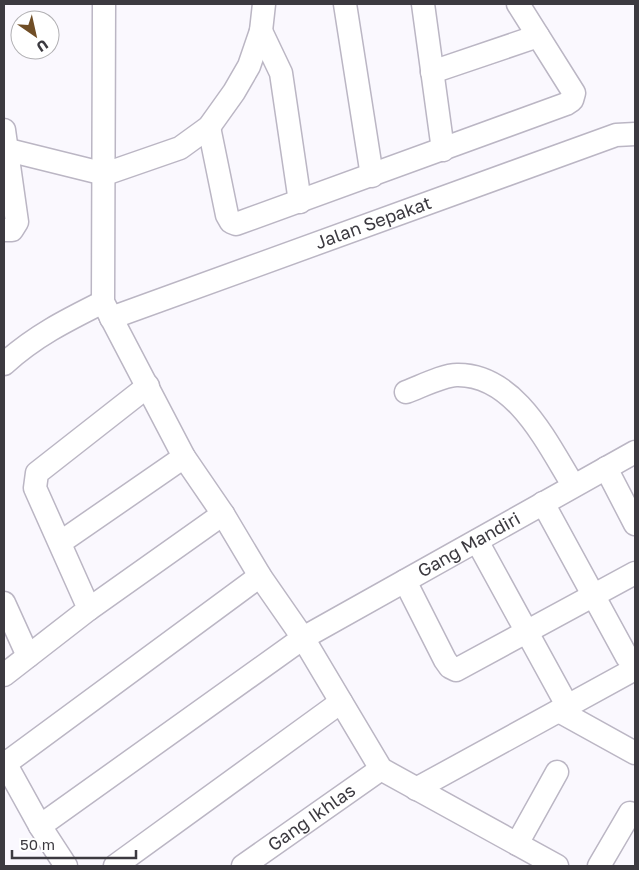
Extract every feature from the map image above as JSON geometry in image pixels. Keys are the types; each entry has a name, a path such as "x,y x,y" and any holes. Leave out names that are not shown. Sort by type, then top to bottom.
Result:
{"street":[{"path":"104,4 105,174 102,241 107,310 184,457 223,514 260,576 303,638 381,769 556,866"},
{"path":"4,230 12,230 17,222 4,143 105,174 180,148 209,127 234,92 249,66 261,32 264,4"},
{"path":"345,4 372,176"},
{"path":"423,4 444,150"},
{"path":"209,127 230,222 242,224 444,150 572,100 574,93 518,4"},
{"path":"261,32 281,73 300,202"},
{"path":"432,72 538,36"},
{"name":"Jalan Sepakat","path":"4,364 28,343 51,328 616,135 635,134"},
{"path":"406,392 455,374 475,376 496,386 522,407 573,485"},
{"path":"89,609 36,488 37,472 148,386"},
{"name":"Gang Mandiri","path":"40,826 303,638 573,485 635,452"},
{"path":"61,542 184,457"},
{"path":"606,468 635,524"},
{"path":"416,789 631,663 592,596 543,503"},
{"path":"4,674 89,609 223,514"},
{"path":"477,541 527,632 561,705 635,753"},
{"path":"405,581 445,660 450,667 456,670 635,572"},
{"path":"66,866 40,826 5,762 260,576"},
{"path":"4,603 28,656"},
{"path":"114,866 341,702"},
{"name":"Gang Ikhlas","path":"243,866 381,769"},
{"path":"517,844 557,772"},
{"path":"599,866 630,813"}]}
